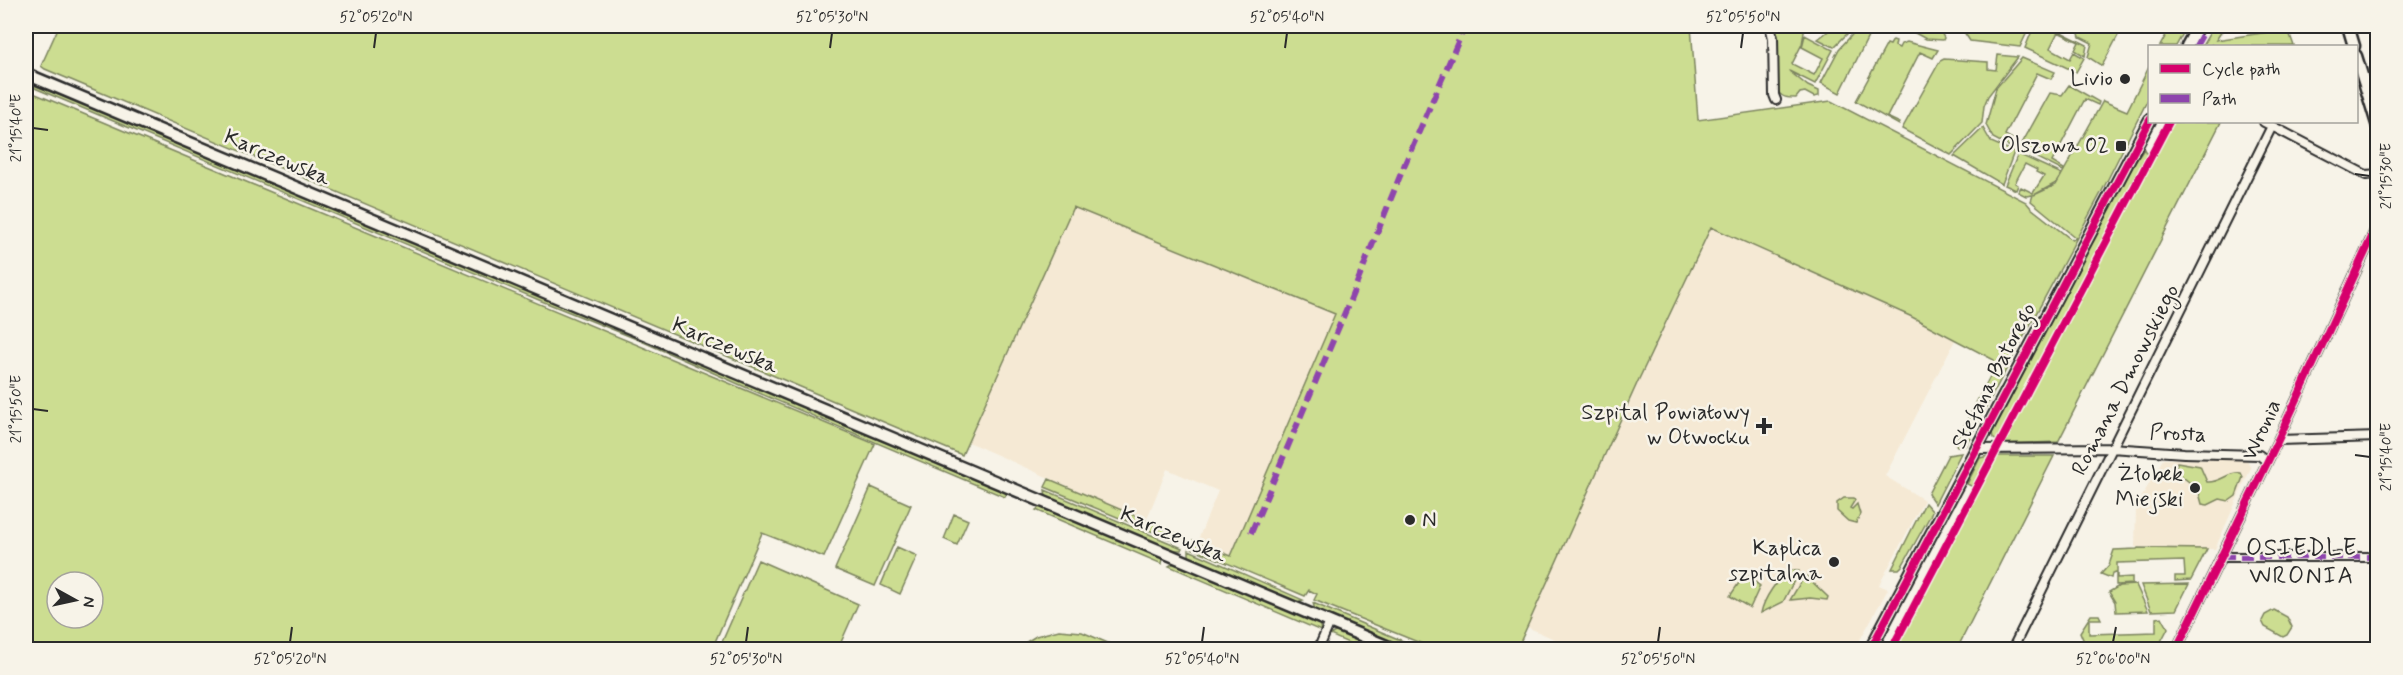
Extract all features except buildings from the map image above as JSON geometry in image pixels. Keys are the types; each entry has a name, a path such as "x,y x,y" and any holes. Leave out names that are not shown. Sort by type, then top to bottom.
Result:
{"main road":[{"path":"2188,45 2198,26"},
{"path":"2348,26 2354,45"},
{"path":"2358,63 2378,128"},
{"name":"Karczewska","path":"26,74 1393,649"},
{"name":"Stefana Batorego","path":"1870,650 2148,123"}],"street":[{"path":"1770,26 1773,38 1776,100"},
{"path":"2266,123 2366,176 2378,174"},
{"name":"Romana Dmowskiego","path":"2012,650 2272,126"},
{"name":"Wronia","path":"2176,650 2278,440 2378,224"},
{"path":"2278,440 2378,437"},
{"name":"Prosta","path":"1976,449 2112,448 2259,455 2267,461"},
{"path":"2222,557 2378,557"},
{"path":"1318,650 1330,622"}],"shaded area":[{"path":"1073,207 1335,314 1231,556 1197,542 1218,491 1167,469 1146,521 968,442"},
{"name":"Szpital Powiatowy w Otwocku","path":"1711,226 1910,316 1955,340 1885,476 1924,500 1879,585 1888,589 1855,649 1846,649 1837,642 1785,650 1577,649 1527,627"},
{"name":"Żłobek Miejski","path":"2163,459 2247,460 2251,468 2215,549 2135,547 2136,507"}],"green space":[{"path":"59,26 1691,26 1698,120 1831,101 2026,202 2072,240 2076,238 2031,201 2033,195 2026,196 2018,192 2021,187 2033,193 2044,176 2036,172 2037,170 2025,164 2015,183 2018,185 2016,190 2005,185 2018,154 2062,174 2056,183 2034,195 2056,185 2103,101 2127,111 2148,69 2148,99 2101,193 1965,446 1957,446 1955,443 1995,367 1994,360 1910,316 1711,227 1639,379 1517,649 1435,649 1314,600 1317,594 1309,590 1305,596 1189,547 1193,540 1231,556 1335,314 1073,207 962,455 41,66"},
{"path":"1776,26 1805,26 1802,44 1792,64 1814,75 1823,58 1802,47 1805,35 1833,50 1815,84 1789,71 1808,86 1819,91 1819,96 1814,97 1805,92 1800,93 1796,98 1788,98 1778,91"},
{"path":"1855,26 1834,47 1818,39 1831,29"},
{"path":"1860,26 1885,26 1887,30 1886,33 1873,27 1840,93 1821,83 1839,49"},
{"path":"1902,26 1946,26 1942,34 1943,40 1926,39"},
{"path":"1960,26 2030,26 2020,47 1970,41"},
{"path":"2034,26 2049,26 2087,45 2085,56 2075,50 2079,42 2058,32 2050,48 2070,59 2074,52 2084,58 2076,72 2025,48"},
{"path":"2077,26 2123,26 2102,66 2088,57 2092,43 2080,37"},
{"path":"2171,26 2187,26 2177,45 2161,45"},
{"path":"2212,29 2222,31 2216,40 2282,30 2289,32 2294,45 2212,44 2203,45"},
{"path":"1893,40 1896,41 1895,46 1899,48 1901,44 1907,42 1938,50 1933,58 1920,52 1887,117 1900,123 1899,125 1856,101 1887,44 1890,45"},
{"path":"1998,55 2018,57 1988,96 1982,123 1951,155 1902,129 1940,61 1944,59 1988,62 1988,69 1996,70"},
{"path":"2022,58 2055,72 2051,79 2037,73 2005,135 2018,142 2014,149 1993,138 1986,125 1996,88"},
{"path":"31,84 128,122 1008,491 1005,497 639,340 30,86"},
{"path":"2069,85 2099,102 2098,105 2085,99 2052,162 2064,169 2063,171 2019,149 2050,93 2062,95"},
{"path":"26,90 875,444 824,557 762,533 712,649 26,649"},
{"path":"2170,123 2220,123 2058,442 2002,444"},
{"path":"1983,128 1991,142 2014,152 2002,184 1954,156"},
{"path":"2144,149 2148,157 1998,442 1993,438 1992,432 2131,168"},
{"path":"1961,453 1935,504 1928,494 1948,455"},
{"path":"1992,455 1975,488 1967,484 1980,458"},
{"path":"1996,456 2054,456 1957,649 1894,649"},
{"path":"2177,462 2200,466 2207,482 2241,473 2243,477 2236,496 2229,501 2220,499 2208,505 2202,504 2198,489 2175,471"},
{"path":"1049,479 1178,534 1175,541 1045,487"},
{"path":"871,487 911,505 875,586 835,569"},
{"path":"1045,490 1182,548 1171,550 1046,497"},
{"path":"1844,498 1854,498 1850,508 1852,509 1857,504 1860,514 1856,523 1848,521 1837,511 1837,503"},
{"path":"1925,503 1932,511 1930,516 1902,566 1899,569 1892,569"},
{"path":"1041,506 1163,557 1162,564 1036,510"},
{"path":"954,514 968,520 957,545 944,539"},
{"path":"897,547 917,556 900,594 881,585"},
{"path":"2207,549 2191,580 2175,581 2175,576 2185,576 2184,561 2117,563 2117,578 2132,577 2132,584 2116,585 2116,572 2112,573 2111,578 2101,574 2109,565 2114,550"},
{"path":"1189,550 1303,600 1296,602 1189,557"},
{"path":"758,560 858,604 838,649 719,649"},
{"path":"1174,563 1319,622 1321,631 1169,566"},
{"path":"1790,570 1799,571 1783,602 1761,613 1772,589"},
{"path":"1745,574 1760,586 1750,608 1730,596"},
{"path":"1805,575 1828,597 1827,600 1810,598 1790,600"},
{"path":"2189,584 2176,610 2151,611 2141,585"},
{"path":"2136,585 2148,611 2116,612 2115,602 2109,592 2119,586"},
{"path":"1313,603 1417,647 1409,649 1315,610"},
{"path":"2274,610 2287,617 2292,627 2283,637 2265,627 2262,621 2265,615"},
{"path":"2091,615 2099,615 2101,619 2089,619 2089,634 2156,632 2156,618 2162,617 2168,628 2157,649 2087,649 2080,632"},
{"path":"1059,630 1082,632 1122,649 1015,649 1036,636"},
{"path":"1341,632 1380,649 1362,649 1330,635"}],"marked path":[{"path":"1251,533 1465,26"},
{"path":"2197,45 2207,26"},
{"path":"2222,557 2378,557"}],"cycle path":[{"path":"1870,650 2148,123"},
{"path":"1891,650 2168,123"},
{"path":"2176,650 2278,440 2378,224"}],"place":[{"name":"Livio","path":"2125,79"},
{"name":"Olszowa 02","path":"2121,146"},
{"name":"Szpital Powiatowy w Otwocku","path":"1764,426"},
{"name":"Żłobek Miejski","path":"2195,488"},
{"name":"N","path":"1410,520"},
{"name":"Kaplica szpitalna","path":"1834,562"}],"district":[{"name":"OSIEDLE WRONIA","path":"2302,562"}]}
